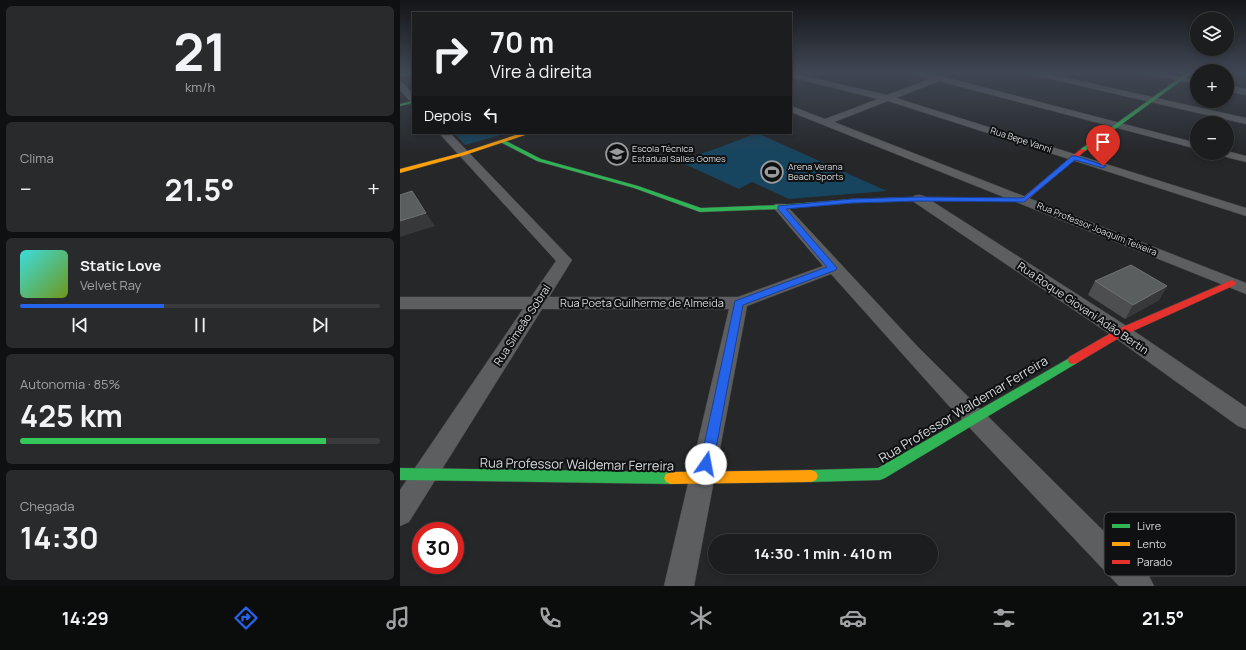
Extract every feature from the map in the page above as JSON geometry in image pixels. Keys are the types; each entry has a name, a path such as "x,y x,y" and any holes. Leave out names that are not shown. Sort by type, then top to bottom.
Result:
{"street":[{"path":"826,122 885,99"},
{"name":"Rua Bepe Vanni","path":"892,99 1246,212"},
{"path":"1017,99 1190,144"},
{"path":"1152,99 1246,121"},
{"path":"504,142 539,160 636,186 700,210 780,208 852,201 919,199 1024,200 1074,157 1117,125 1155,100"},
{"path":"400,105 412,101"},
{"name":"Rua Professor Joaquim Teixeira","path":"792,109 1246,289"},
{"path":"445,134 462,152"},
{"path":"400,170 516,134"},
{"path":"504,142 525,134"},
{"path":"462,152 504,142 529,134"},
{"name":"Rua Simeão Sobral","path":"400,513 564,260 462,152"},
{"path":"1234,156 1246,159"},
{"name":"Rua Roque Giovani Adão Bertin","path":"919,199 1121,332 1246,419"},
{"path":"780,208 833,268 974,417 1104,550"},
{"path":"738,303 833,268"},
{"name":"Rua Professor Waldemar Ferreira","path":"400,474 703,478 880,474 974,417 1121,332 1232,283"},
{"name":"Rua Poeta Guilherme de Almeida","path":"400,303 738,303 703,478 679,586"},
{"path":"1129,576 1139,586"}],"shaded area":[{"path":"455,134 504,134 465,145"},
{"name":"Arena Verana Beach Sports","path":"754,134 759,134 887,191 789,199 752,182 739,189 678,161"}],"building":[{"path":"412,191 426,213 400,221 400,195"},
{"path":"1131,265 1167,286 1133,305 1095,281"}],"traffic: fast":[{"path":"1083,150 1155,99"},
{"path":"400,105 412,102"},
{"path":"504,142 539,160 636,187 700,210 780,207 852,201 915,199"},
{"path":"811,476 880,474 1073,360"},
{"path":"400,474 671,478"}],"traffic: slow":[{"path":"400,171 463,154 525,134"},
{"path":"671,478 811,476"}],"traffic: jam":[{"path":"915,199 1024,200 1083,150"},
{"path":"1073,360 1121,332 1232,283"}],"place":[{"name":"Escola Técnica Estadual Salles Gomes","path":"617,154"},
{"name":"Arena Verana Beach Sports","path":"772,172"}],"route":[{"path":"706,464 738,303 833,268 780,208 852,201 919,199 1024,200 1074,157 1103,166"}]}
